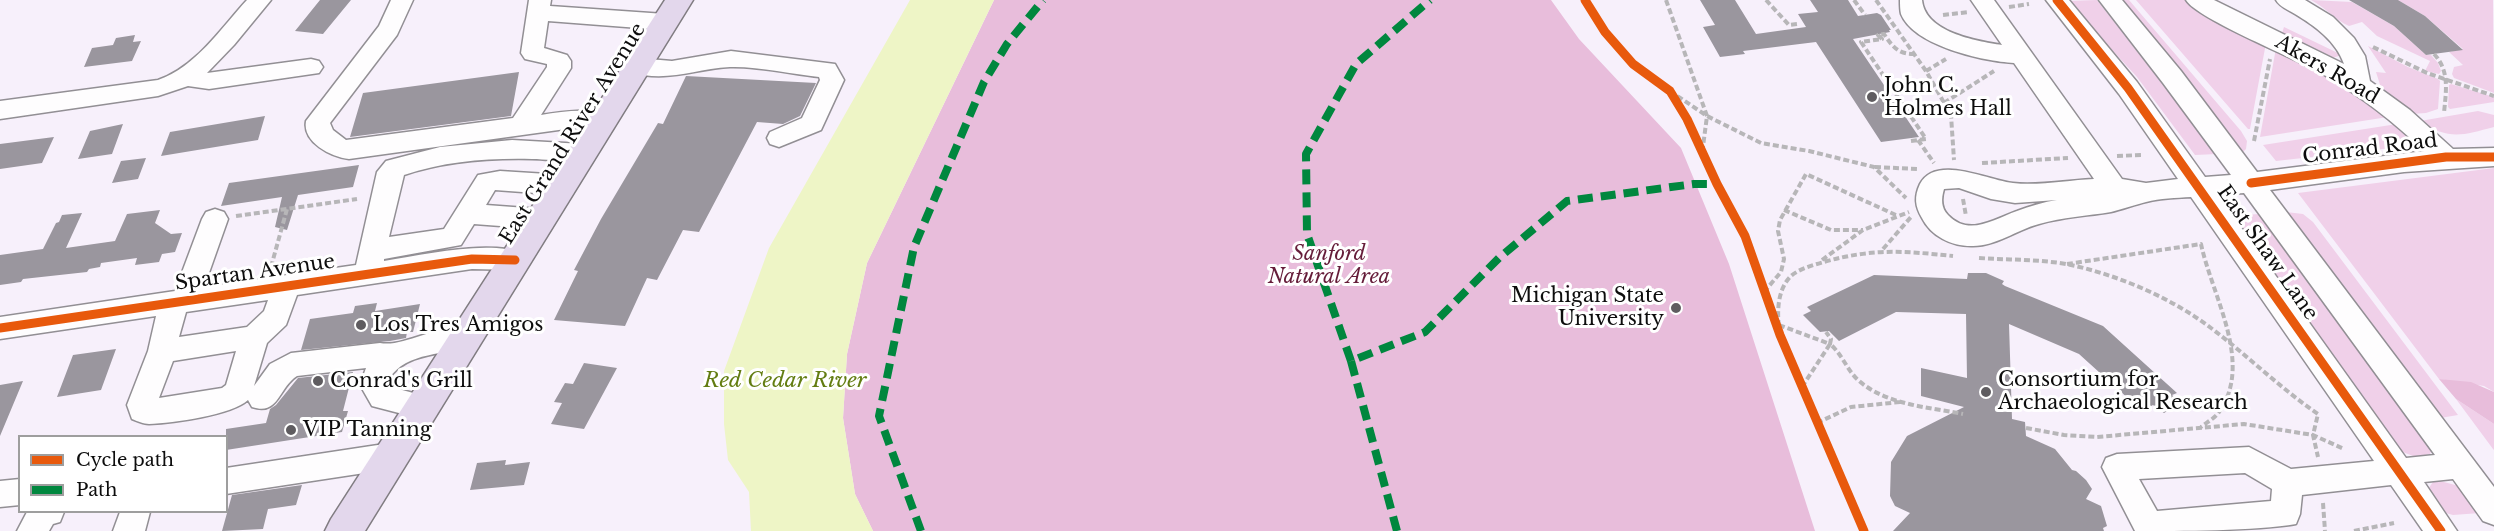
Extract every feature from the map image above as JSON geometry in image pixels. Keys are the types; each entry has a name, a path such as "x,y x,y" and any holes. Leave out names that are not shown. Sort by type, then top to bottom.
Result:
{"main road":[{"name":"East Grand River Avenue","path":"344,531 666,20"}],"street":[{"path":"0,110 158,88 182,79 260,0"},
{"path":"402,0 389,29 318,121 317,128 339,150 573,119 603,121"},
{"name":"East Shaw Lane","path":"2057,0 2128,88 2441,531"},
{"name":"East Shaw Lane","path":"2110,0 2172,77 2494,511"},
{"name":"Akers Road","path":"2197,0 2317,60 2358,84 2383,101 2446,157"},
{"path":"2287,0 2324,23 2345,43 2357,64 2358,84"},
{"path":"1910,2 1915,19 1935,34 2001,54 2022,55"},
{"path":"1983,5 2022,55 2114,187"},
{"path":"520,127 559,68 559,61 555,58 533,53 538,15 567,33 666,20"},
{"path":"637,66 672,69 731,59 827,70 832,80 812,124 779,138"},
{"path":"182,79 209,81 311,67"},
{"name":"Conrad Road","path":"2146,192 2251,183 2446,157 2494,144"},
{"path":"563,184 500,180 488,182 452,238 370,262 390,172 395,168 465,153 544,149 583,153"},
{"name":"Conrad Road","path":"2446,157 2494,157"},
{"path":"1968,172 1991,189 2015,193 2114,187 2146,192 2122,200 2046,212 1966,247 1956,234 1945,229 1935,219 1928,207 1927,198 1934,183 1968,172"},
{"path":"466,214 540,219"},
{"path":"215,219 181,302 168,322 162,351 142,410 147,412 232,398 238,392 255,337 276,317 278,279"},
{"name":"Spartan Avenue","path":"0,328 181,302 278,279 370,262 515,260"},
{"path":"162,351 255,337"},
{"path":"422,407 382,397 377,393 374,380 376,373 392,357 405,351 465,338"},
{"path":"262,398 280,372 291,365 380,355 392,357"},
{"path":"228,481 391,456"},
{"path":"2288,483 2285,514 2149,526 2117,467 2249,460 2288,483 2461,465"},
{"path":"0,494 18,492"},
{"path":"14,531 22,513"},
{"path":"33,531 42,514 46,513"},
{"path":"129,531 135,513"}],"path":[{"path":"1666,0 1707,116 1702,154"},
{"path":"1766,0 1789,25 1797,24"},
{"path":"1854,0 1864,15"},
{"path":"1876,0 1926,71 1951,115 1954,162 1968,172 2094,157 2141,155"},
{"path":"1938,16 1983,5"},
{"path":"1911,141 1926,139 1861,42 1882,39 1878,35 1884,34 1895,51 1913,54"},
{"path":"2254,141 2274,39"},
{"path":"2366,43 2411,66 2494,96"},
{"path":"1926,71 1955,53"},
{"path":"2434,54 2446,67 2444,113"},
{"path":"1944,103 2000,67"},
{"path":"1670,91 1707,116 1761,143 1809,151 1874,167 1917,169"},
{"path":"1918,140 1934,164"},
{"path":"1874,167 1907,199"},
{"path":"1968,172 1966,247 1974,257 2066,264 2201,244 2204,264 2231,346 2234,362 2232,382 2220,412 2201,427"},
{"path":"1764,292 1781,272 1784,259 1778,231 1784,210 1806,174 1898,216"},
{"path":"215,219 357,199"},
{"path":"278,279 287,209"},
{"path":"1784,210 1820,228 1840,233 1863,230"},
{"path":"1780,335 1777,310 1782,290 1790,275 1819,262 1863,230 1909,212"},
{"path":"1883,250 1911,217"},
{"path":"1819,262 1883,250 1966,247"},
{"path":"2066,264 2124,282 2171,303 2211,328 2295,399 2318,414 2313,435 2322,479 2325,531"},
{"path":"1778,324 1835,347 1840,360 1857,379 1870,389 1900,402 1962,414"},
{"path":"1802,387 1830,344 1831,339 1826,332"},
{"path":"1817,423 1851,407 1900,402"},
{"path":"2026,428 2040,432 2090,437 2244,424 2313,435 2344,449"},
{"path":"2355,531 2394,523"}],"shaded area":[{"path":"2097,0 2217,154 2195,155 2137,77 2067,1"},
{"path":"2119,0 2129,0 2241,131 2247,141 2246,149 2242,153"},
{"path":"2136,0 2187,0 2266,43 2250,129 2248,129"},
{"path":"2311,0 2352,2 2394,26 2426,55 2431,55 2441,71 2439,74 2425,71 2430,61 2377,36 2362,22 2349,26"},
{"path":"2398,0 2493,0 2494,93 2454,78 2452,74 2454,67 2463,65 2449,52 2463,49 2425,16"},
{"path":"2284,27 2342,55 2329,59 2281,36"},
{"path":"2368,46 2408,67 2438,79 2440,81 2438,109 2411,114 2382,91 2376,72 2386,73"},
{"path":"2276,48 2324,72 2388,117 2260,137"},
{"path":"2449,85 2494,97 2494,102 2450,109 2448,107"},
{"path":"2478,111 2494,115 2494,127 2465,134 2448,134 2439,132 2420,121"},
{"path":"2397,124 2406,136 2399,146 2392,148 2276,161 2263,145"},
{"path":"2494,168 2494,392 2484,386 2439,379 2298,193"},
{"path":"2286,212 2303,214 2313,222 2458,415 2440,418"},
{"path":"2262,214 2432,449 2430,454 2416,457 2397,450 2249,242 2237,215"},
{"path":"2456,399 2494,424 2494,450 2493,449"},
{"path":"2440,481 2459,486 2480,513 2453,515 2442,512 2428,489 2433,482"}],"green space":[{"name":"Sanford Natural Area","path":"994,0 1551,0 1579,39 1681,148 1729,264 1815,531 873,531 855,494 843,418 847,354 867,263"},
{"path":"2439,379 2471,382 2494,392 2494,424 2456,399"}],"water":[{"name":"Red Cedar River","path":"910,0 994,0 867,263 847,354 843,418 855,494 873,531 751,531 749,492 728,460 724,424 724,371 769,248"}],"building":[{"path":"320,0 351,0 323,34 295,31"},
{"name":"John C. Holmes Hall","path":"1700,0 1735,0 1756,34 1806,27 1798,14 1818,12 1810,0 1848,0 1858,16 1877,13 1881,15 1891,30 1890,32 1853,39 1919,137 1881,142 1816,42 1743,51 1745,54 1720,57 1703,27 1715,25"},
{"path":"2349,0 2398,0 2425,16 2463,50 2426,55 2394,26"},
{"path":"135,35 133,42 141,41 132,61 84,67 92,48 113,45 116,38"},
{"path":"519,72 511,116 350,137 363,93"},
{"path":"686,76 816,83 800,116 783,124 757,122 699,232 683,230 657,280 647,278 625,326 554,320 578,271 574,270 601,219 658,123 663,124"},
{"path":"265,116 258,140 161,156 170,132"},
{"path":"123,124 112,154 78,159 90,131"},
{"path":"54,137 42,163 0,169 0,144"},
{"path":"146,158 138,179 112,183 121,161"},
{"path":"359,165 353,187 298,195 287,230 275,227 282,197 221,206 229,183"},
{"path":"160,210 155,223 171,234 182,233 175,252 162,254 159,262 135,265 137,258 101,263 100,267 89,269 87,272 23,279 21,282 0,285 0,255 43,249 62,215 82,213 66,248 115,241 127,214"},
{"path":"1968,273 1986,273 2004,281 2002,284 2005,286 2103,326 2177,393 2172,395 2181,403 2164,413 2153,405 2142,411 2079,354 2009,324 2012,419 2025,422 2026,436 2055,449 2072,470 2086,480 2092,489 2086,499 2101,506 2107,526 2103,528 2104,531 1893,531 1910,513 1895,506 1890,496 1891,462 1907,436 1964,407 1921,396 1921,368 1967,378 1966,314 1896,312 1839,341 1829,331 1820,332 1803,315 1811,311 1807,307 1874,275 1967,279"},
{"name":"Los Tres Amigos","path":"377,303 375,311 420,304 413,332 407,332 406,338 390,341 301,350 310,319 353,313 355,306"},
{"path":"116,349 101,390 57,397 73,355"},
{"path":"584,363 617,368 584,429 551,424 562,403 554,402 565,383 573,384"},
{"path":"353,372 343,411 348,411 342,432 228,450 226,429 266,423 270,409 298,378"},
{"path":"23,381 0,436 0,385"},
{"path":"506,460 505,465 530,462 524,485 470,490 477,463"},
{"path":"302,485 296,505 268,509 263,529 222,531 232,495"}],"marked path":[{"path":"921,531 879,416 914,247 984,82 1007,44 1043,0"},
{"path":"1351,361 1307,234 1306,154 1356,64 1430,0"},
{"path":"1397,531 1351,361 1425,332 1499,258 1567,201 1694,184 1717,184"}],"cycle path":[{"path":"1585,0 1605,32 1633,64 1670,91 1687,119 1717,184 1745,236 1780,335 1864,531"},
{"path":"2057,0 2128,88 2441,531"},
{"path":"2251,183 2446,157 2494,157"},
{"path":"0,328 472,259 515,260"}],"place":[{"name":"John C. Holmes Hall","path":"1872,97"},
{"name":"Michigan State University","path":"1676,308"},
{"name":"Los Tres Amigos","path":"361,325"},
{"name":"Conrad's Grill","path":"318,381"},
{"name":"Consortium for Archaeological Research","path":"1986,392"},
{"name":"VIP Tanning","path":"291,430"}]}
